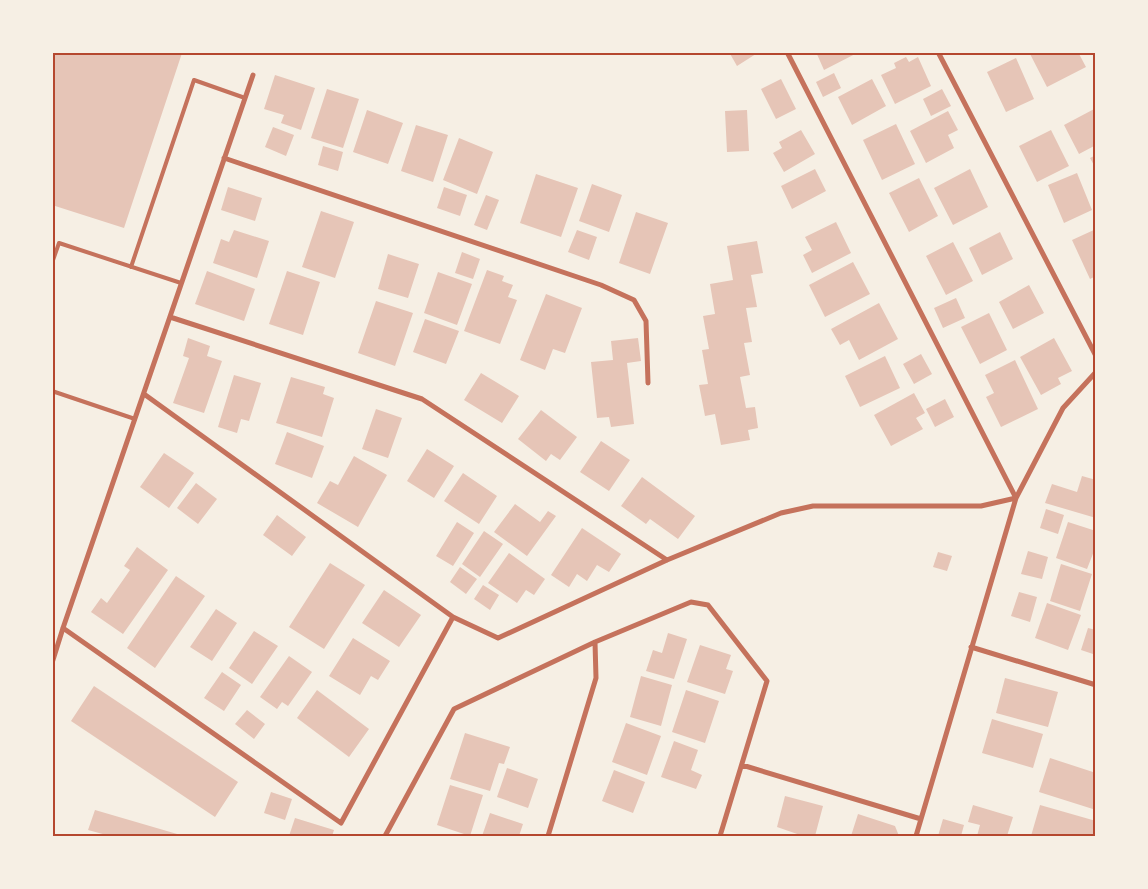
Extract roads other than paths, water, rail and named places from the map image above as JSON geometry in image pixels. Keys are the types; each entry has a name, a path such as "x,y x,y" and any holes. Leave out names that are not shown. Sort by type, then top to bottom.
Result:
{"street":[{"path":"787,52 1016,498"},
{"path":"938,52 1096,356"},
{"path":"52,663 253,75"},
{"path":"224,158 601,285 634,300 646,322 648,384"},
{"path":"170,317 422,399 667,560"},
{"path":"916,836 1016,498 1063,408 1096,372"},
{"path":"144,394 453,617 498,638 667,560 781,514 813,506 981,506 1016,498"},
{"path":"385,836 454,709 595,642 691,602 708,605 767,680 720,836"},
{"path":"63,628 341,823 453,617"},
{"path":"548,836 596,678 595,642"},
{"path":"971,647 1096,685"},
{"path":"742,765 921,819"}],"lane":[{"path":"131,267 194,80 245,98"},
{"path":"52,263 59,243 181,283"},
{"path":"52,391 135,419"}]}
